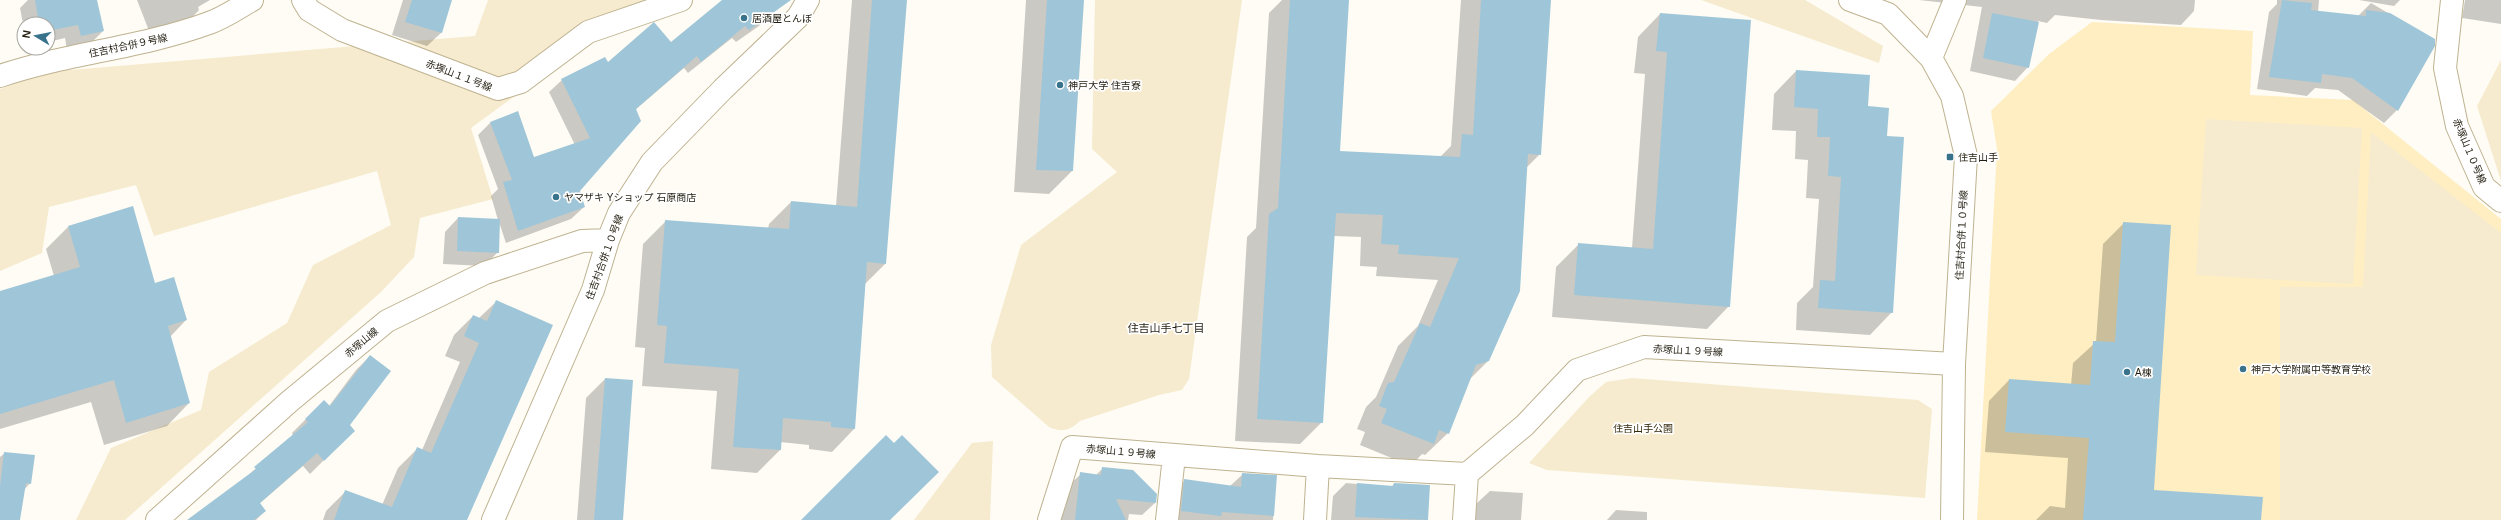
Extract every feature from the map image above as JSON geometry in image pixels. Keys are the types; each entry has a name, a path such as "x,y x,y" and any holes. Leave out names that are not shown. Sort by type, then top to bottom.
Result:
{"street":[{"name":"住吉村合併９号線","path":"0,76 33,65 163,38 211,23 252,0"},
{"name":"赤塚山１１号線","path":"303,0 309,10 342,30 498,89 520,82 588,32 681,0"},
{"name":"住吉村合併１０号線","path":"493,520 593,290 608,240 619,213 652,162 723,89 798,18 808,0"},
{"name":"住吉村合併１０号線","path":"1850,0 1888,14 1931,58 1952,96 1966,156 1954,364 1952,520"},
{"path":"1931,58 1955,0"},
{"name":"赤塚山１０号線","path":"2452,0 2444,68 2457,126 2484,187 2501,201"},
{"name":"赤塚山線","path":"157,520 290,401 387,321 485,273 582,241 608,240"},
{"name":"赤塚山１９号線","path":"1048,520 1072,447 1318,466 1467,474 1525,425 1577,370 1644,347 1954,364"},
{"path":"1167,520 1174,456"},
{"path":"1315,520 1318,466"},
{"path":"1464,520 1467,474"}],"shaded area":[{"name":"神戸大学附属中等教育学校","path":"2092,22 2253,31 2250,95 2353,100 2501,219 2501,520 1977,520 1997,149 1991,111 2049,54"}],"green space":[{"path":"488,0 646,0 471,128 493,199 420,218 414,257 381,292 125,520 76,520 111,448 201,410 209,372 287,323 313,265 391,225 377,171 154,236 136,185 49,207 42,253 0,271 0,89 46,72 475,36"},
{"path":"1095,0 1242,0 1189,379 1182,390 1159,395 1080,421 1073,427 1066,430 1058,430 1049,427 992,377 991,345 1021,245 1117,172 1092,149"},
{"path":"1701,0 1805,0 1883,46 1879,63"},
{"path":"2501,60 2501,181 2477,106"},
{"path":"2206,119 2362,128 2353,284 2196,275"},
{"path":"2371,132 2501,233 2501,520 2280,520 2280,287 2363,287"},
{"name":"住吉山手公園","path":"1632,378 1918,400 1932,409 1925,498 1547,470 1529,463 1589,397 1606,382"},
{"path":"993,441 990,520 914,520 972,443"}],"building":[{"path":"35,0 97,0 104,31 81,36 78,25 56,29 56,16 38,16"},
{"path":"412,0 452,0 442,33 405,22"},
{"path":"722,0 791,0 749,30 745,26 701,62 697,56 636,109 641,121 580,191 585,207 518,231 503,182 512,180 490,122 518,111 534,157 590,138 561,79 605,57 608,62 654,22 671,42"},
{"path":"872,0 907,0 886,264 867,262 855,429 831,427 831,422 783,418 781,450 733,447 739,369 664,363 667,326 657,325 665,220 789,229 791,201 857,207"},
{"name":"神戸大学 住吉寮","path":"1047,0 1084,0 1073,171 1036,170"},
{"path":"1290,0 1349,0 1340,151 1460,157 1462,134 1473,135 1481,0 1551,0 1541,155 1528,154 1520,291 1489,361 1476,365 1449,434 1439,430 1434,444 1381,423 1387,409 1379,406 1388,383 1394,382 1420,323 1430,327 1459,258 1398,254 1399,245 1381,244 1383,215 1336,213 1323,423 1257,419 1269,214 1278,208"},
{"path":"2282,0 2312,3 2311,10 2366,16 2366,10 2390,13 2435,39 2435,46 2398,111 2352,78 2322,74 2321,83 2269,77"},
{"path":"1660,13 1751,20 1730,307 1574,295 1578,243 1653,249 1667,52 1656,51"},
{"path":"1992,13 2039,22 2029,68 1983,58"},
{"path":"1796,70 1870,75 1868,106 1889,108 1887,136 1904,137 1893,313 1818,308 1820,280 1835,281 1841,177 1828,176 1830,137 1817,137 1818,109 1794,107"},
{"path":"133,206 155,283 174,277 187,320 168,326 190,403 126,423 114,380 0,414 0,291 80,267 68,226"},
{"path":"458,217 500,219 499,253 457,251"},
{"name":"A棟","path":"2123,222 2171,225 2154,490 2263,497 2261,520 2083,520 2089,438 2005,432 2009,379 2090,385 2093,341 2115,342"},
{"path":"496,300 553,325 467,520 334,520 345,490 392,507 417,447 431,453 479,343 464,336 473,315 487,321"},
{"path":"370,355 391,371 350,425 355,431 324,461 317,453 260,503 266,511 254,520 187,520 256,469 254,467 308,422 305,419 324,400 330,406"},
{"path":"605,378 633,380 623,520 594,520"},
{"path":"886,435 894,443 902,435 939,472 890,520 801,520"},
{"path":"4,452 35,455 31,484 26,483 20,520 0,520 0,486"},
{"path":"1102,467 1133,470 1157,494 1156,503 1116,499 1126,520 1075,520 1080,472 1101,475"},
{"path":"1242,473 1277,475 1274,516 1222,512 1221,516 1181,511 1184,479 1241,487"},
{"path":"1357,483 1393,486 1394,483 1430,485 1428,520 1355,517"}],"place":[{"name":"居酒屋とんぼ","path":"744,18"},
{"name":"神戸大学 住吉寮","path":"1060,85"},
{"name":"住吉山手","path":"1950,157"},
{"name":"ヤマザキ Yショップ 石原商店","path":"556,197"},
{"name":"神戸大学附属中等教育学校","path":"2243,369"},
{"name":"A棟","path":"2127,372"}],"district":[{"name":"住吉山手七丁目","path":"1166,328"}]}
